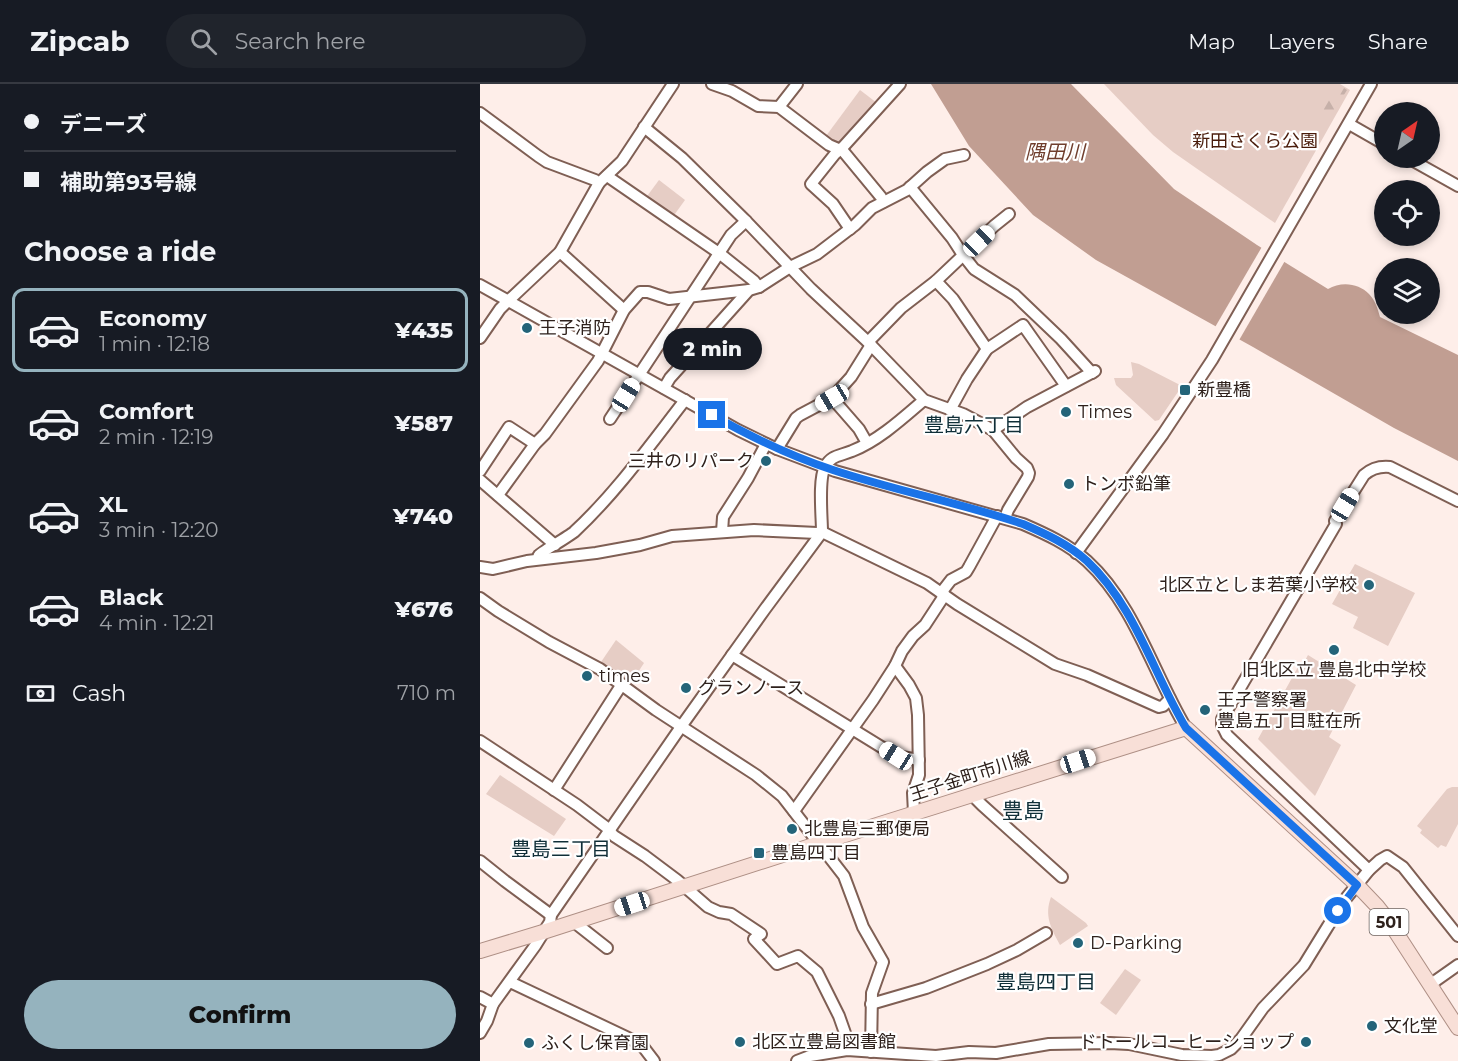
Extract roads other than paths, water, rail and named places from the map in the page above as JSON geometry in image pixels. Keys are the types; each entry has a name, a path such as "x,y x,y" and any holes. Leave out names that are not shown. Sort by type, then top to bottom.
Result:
{"main road":[{"name":"王子金町市川線","path":"480,951 1186,728"},
{"name":"501","path":"1186,728 1377,906 1431,984 1458,1028"}],"street":[{"path":"480,338 508,300 560,252 603,180 622,161 673,84"},
{"path":"712,84 732,91 758,106 779,107 829,145 843,151 883,201"},
{"path":"779,107 797,84"},
{"path":"850,229 833,204 812,184 839,149 900,84"},
{"path":"1076,553 1194,389 1371,84"},
{"path":"480,113 547,162 595,180 603,180 719,254 754,281 754,289"},
{"path":"1349,124 1374,138"},
{"path":"644,128 682,158 924,400 963,414 993,430 1029,473 966,572 951,580 944,589 942,599 925,625 902,651 895,666 853,729 794,811"},
{"path":"664,388 670,378 754,289 816,254 850,229 872,208 910,187 945,159 964,155"},
{"path":"1426,168 1458,186"},
{"path":"910,187 978,272 1016,295 1093,372 1027,407 993,430"},
{"path":"722,532 723,517 748,478 796,418 832,398 851,377 870,344 901,308 936,281 1009,214"},
{"path":"610,418 731,236 746,221"},
{"path":"560,252 624,310"},
{"path":"936,281 953,299 987,349"},
{"path":"480,285 772,446 824,467 1001,517 1046,533 1063,543 1086,560 1119,601 1186,728"},
{"path":"498,495 603,354 624,310 640,292 648,292 669,299 754,289"},
{"path":"950,410 987,349 1023,325 1066,386"},
{"path":"832,398 859,429 867,443"},
{"path":"538,559 540,553 572,534 600,506 637,463 685,400"},
{"path":"480,1033 494,1004 550,922 552,915 681,727 822,532 821,477 824,467 833,457 852,451 883,434 924,400"},
{"path":"480,471 509,427 535,444"},
{"path":"1369,870 1227,735 1222,725 1224,714 1336,524 1335,521 1369,470 1383,466 1396,469 1458,501"},
{"path":"480,480 555,545"},
{"path":"480,567 493,569 538,559 596,554 672,536 754,530 822,532 927,583 1055,664 1087,675 1159,707 1170,699"},
{"path":"480,598 549,642 600,669 681,727 756,775 782,796 844,876 863,927 883,962 873,988 871,1004 872,1052"},
{"path":"732,655 896,756 919,760"},
{"path":"895,666 916,698 919,760 913,793 914,813"},
{"path":"554,790 622,684"},
{"path":"480,741 606,827 614,836 645,856 708,907 731,914 761,934 754,939 777,964 798,956 817,972 842,1024 847,1050"},
{"path":"974,794 982,805 1062,877"},
{"path":"797,1061 810,1056 847,1050 936,1056 969,1052 996,1053 1049,1044 1129,1044 1182,1054 1212,1056 1225,1052 1241,1039 1263,1008 1304,965 1357,885 1369,870 1387,856 1403,867 1458,936"},
{"path":"480,861 552,915"},
{"path":"574,922 607,948"},
{"path":"871,1004 926,988 987,964 1046,933"},
{"path":"1431,984 1458,965"},
{"path":"510,982 641,1044 654,1061"},
{"path":"480,997 494,1004"},
{"path":"1162,1050 1168,1061"}],"water":[{"name":"隅田川","path":"931,84 1071,84 1174,189 1328,289 1333,286 1350,284 1365,290 1374,301 1374,324 1394,324 1458,355 1458,461 1394,428 1096,260 1033,215 969,146"}],"place":[{"name":"王子消防","path":"527,328"},
{"name":"新豊橋","path":"1185,390"},
{"name":"Times","path":"1066,412"},
{"name":"三井のリパーク","path":"766,461"},
{"name":"トンボ鉛筆","path":"1069,484"},
{"name":"北区立としま若葉小学校","path":"1369,585"},
{"name":"旧北区立 豊島北中学校","path":"1334,650"},
{"name":"times","path":"587,676"},
{"name":"グランノース","path":"686,688"},
{"name":"王子警察署 豊島五丁目駐在所","path":"1205,710"},
{"name":"北豊島三郵便局","path":"792,829"},
{"name":"豊島四丁目","path":"759,853"},
{"name":"D-Parking","path":"1078,943"},
{"name":"文化堂","path":"1372,1026"},
{"name":"北区立豊島図書館","path":"740,1042"},
{"name":"ドトールコーヒーショップ","path":"1306,1042"},
{"name":"ふくし保育園","path":"529,1043"}],"district":[{"name":"豊島六丁目","path":"974,425"},
{"name":"豊島","path":"1023,810"},
{"name":"豊島三丁目","path":"561,849"},
{"name":"豊島四丁目","path":"1046,982"}],"park label":[{"name":"新田さくら公園","path":"1255,141"}]}
